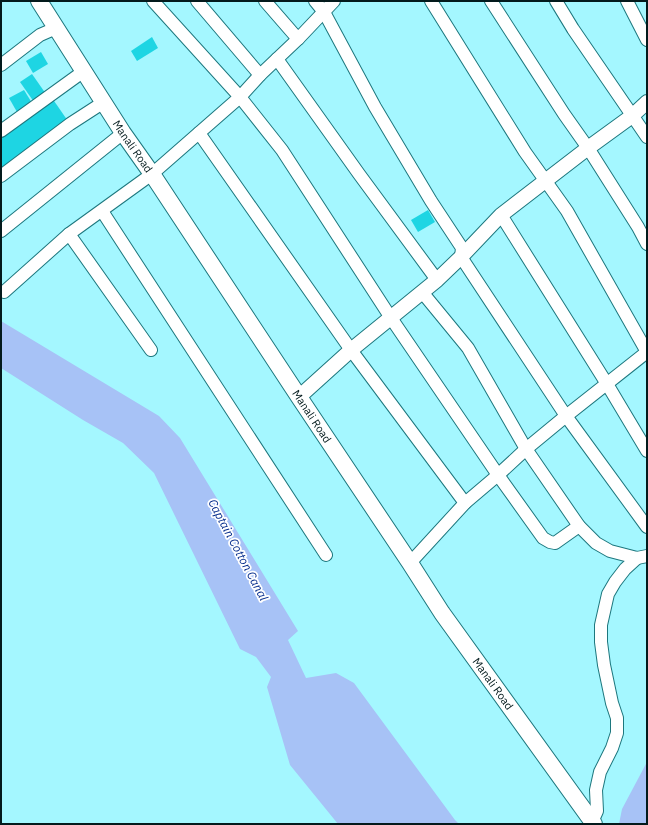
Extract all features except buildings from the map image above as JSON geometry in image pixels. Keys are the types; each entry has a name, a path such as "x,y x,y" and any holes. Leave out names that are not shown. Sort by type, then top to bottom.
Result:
{"main road":[{"name":"Manali Road","path":"39,1 123,133 152,174 442,613 593,823"}],"street":[{"path":"153,1 240,97 282,150 391,318 498,476 544,538 555,543 579,526"},
{"path":"197,1 260,75"},
{"path":"264,1 298,39"},
{"path":"315,1 324,12 375,107 431,201 462,248 461,257 566,416 647,527"},
{"path":"4,292 69,234 152,174 199,134 240,97 334,1"},
{"path":"410,563 465,503 498,476 526,449 647,352 567,211 525,152 431,1"},
{"path":"491,1 564,114 588,148 638,226 647,244"},
{"path":"556,1 573,29 647,137"},
{"path":"632,3 647,40"},
{"path":"1,64 40,36 56,28"},
{"path":"277,59 437,280"},
{"path":"1,131 84,71"},
{"path":"1,176 70,124 104,102"},
{"path":"299,398 351,350 437,280 502,215 632,116 647,102"},
{"path":"1,231 123,133"},
{"path":"199,134 351,350 465,503"},
{"path":"102,210 326,555"},
{"path":"502,215 647,451"},
{"path":"69,234 151,350"},
{"path":"422,292 468,348 526,449 579,526 596,543 610,551 642,557"},
{"path":"593,823 597,811 596,790 600,772 612,748 617,733 617,718 612,703 600,642 601,625 608,594 611,588 625,569 642,557"}],"water":[{"name":"Captain Cotton Canal","path":"1,321 159,416 180,438 298,631 288,640 306,678 336,673 354,683 459,824 338,824 290,765 267,687 271,677 256,657 240,649 154,473 123,443 83,420 1,368"},
{"path":"647,762 647,824 619,824 622,809"}]}
